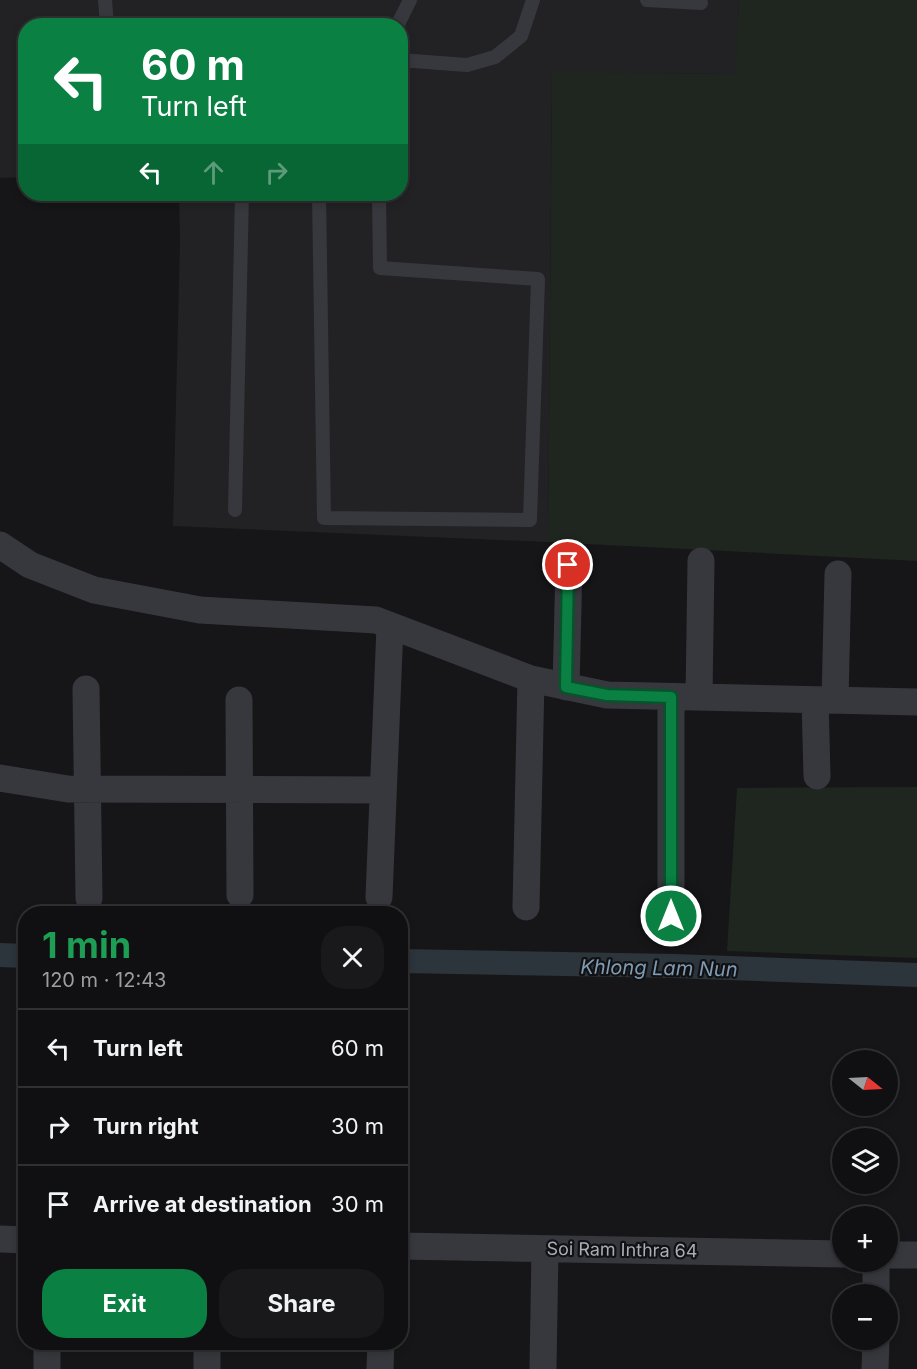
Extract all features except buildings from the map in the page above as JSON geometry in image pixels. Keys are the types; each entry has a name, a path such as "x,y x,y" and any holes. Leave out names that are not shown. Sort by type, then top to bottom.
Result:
{"street":[{"path":"0,545 30,565 94,590 200,609 376,620 531,680 607,695 917,702"},
{"path":"699,697 700,561"},
{"path":"566,687 568,565"},
{"path":"817,776 838,574"},
{"path":"379,897 390,626"},
{"path":"526,907 531,680"},
{"path":"86,689 89,898"},
{"path":"671,697 671,916"},
{"path":"239,700 240,895"},
{"path":"0,778 69,789 383,790"},
{"path":"0,1239 18,1240"},
{"name":"Soi Ram Inthra 64","path":"408,1246 832,1254"},
{"path":"543,1369 545,1249"},
{"path":"898,1255 917,1255"},
{"path":"47,1350 47,1369"},
{"path":"207,1350 207,1369"},
{"path":"380,1369 381,1350"},
{"path":"875,1369 876,1350"}],"lane":[{"path":"105,0 106,18"},
{"path":"401,18 410,0"},
{"path":"408,61 467,65 495,57 521,36 533,0"},
{"path":"647,0 701,3"},
{"path":"235,510 242,201"},
{"path":"319,201 324,518 530,520 538,279 380,268 380,201"}],"shaded area":[{"path":"0,0 739,0 736,74 552,73 548,542 173,526 179,201 408,201 408,18 18,18 18,177 0,178"},
{"path":"739,0 917,0 917,561 548,542 552,72 735,74"},
{"path":"917,787 917,958 727,951 737,788"}],"waterway":[{"name":"Khlong Lam Nun","path":"0,955 18,956"},
{"name":"Khlong Lam Nun","path":"408,961 674,966 917,975"}],"route":[{"path":"568,565 566,687 607,695 671,697 671,916"}]}
